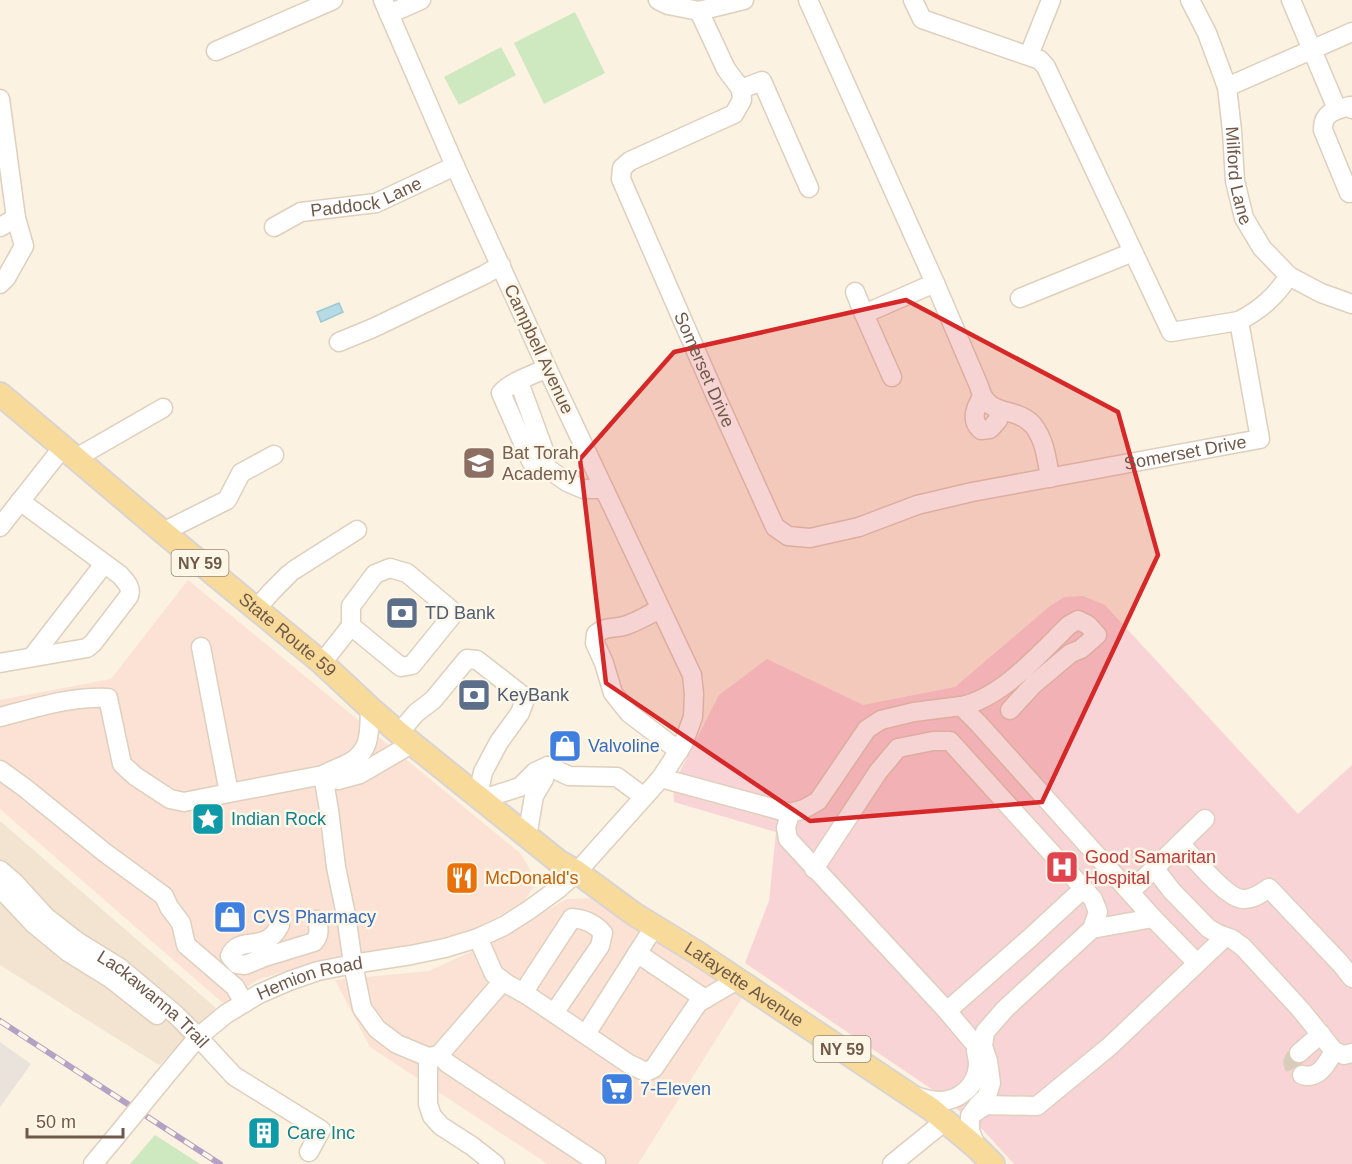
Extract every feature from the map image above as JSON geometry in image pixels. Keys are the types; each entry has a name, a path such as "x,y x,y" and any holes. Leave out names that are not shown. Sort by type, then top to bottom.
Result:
{"main road":[{"name":"State Route 59","path":"0,394 322,663 406,738 527,837 558,861 578,872"},
{"name":"Lafayette Avenue","path":"578,872 634,914 907,1093 945,1121 985,1156"}],"street":[{"path":"216,51 333,0"},
{"path":"386,7 421,0"},
{"path":"658,0 668,6 699,11 744,0"},
{"path":"808,0 935,283 982,397 999,410 1020,415 1032,424 1042,439 1050,478"},
{"path":"913,0 922,19 1029,55 1040,60 1046,67 1171,332 1239,321 1269,302 1289,276"},
{"path":"1029,55 1051,0"},
{"name":"Milford Lane","path":"1190,0 1207,33 1227,87 1235,182 1244,218 1262,248 1289,276 1321,293 1352,304"},
{"path":"1291,0 1311,50 1344,109 1326,116 1323,130 1349,193"},
{"name":"Campbell Avenue","path":"386,7 455,166 692,675 693,717 679,752 661,778 578,872"},
{"path":"699,11 726,69 741,89 762,81 808,188"},
{"path":"1227,87 1352,32"},
{"name":"Somerset Drive","path":"741,89 742,100 734,114 630,161 622,168 621,178 775,527 788,536 810,538 859,527 917,505 972,492 1260,439 1239,321"},
{"path":"0,99 16,218 24,246 6,278 0,284"},
{"name":"Paddock Lane","path":"274,227 301,212 376,203 455,166"},
{"path":"0,227 16,218"},
{"path":"1020,298 1133,252"},
{"path":"339,342 501,265"},
{"path":"864,314 935,283"},
{"path":"855,292 892,377"},
{"path":"548,368 501,393 531,461 536,467 551,471 582,489 604,489"},
{"path":"982,397 976,406 974,415 976,425 981,430 990,429 998,420 999,410"},
{"path":"0,527 20,501 69,452 163,408"},
{"path":"163,532 227,500 241,473 274,454"},
{"path":"0,663 87,648 129,596 130,591 128,584 104,564 20,501"},
{"path":"256,609 291,572 357,530"},
{"path":"32,657 104,564"},
{"path":"322,663 351,626 351,606 375,574 390,568 407,573 450,609 450,617 412,665 401,668 351,626"},
{"path":"660,609 640,620 622,626 603,628 596,634 595,643 613,693 629,713 679,752"},
{"path":"661,778 790,813 804,809 818,801 867,729 881,720 914,712 971,704 1002,687 1069,625 1078,620 1088,625 1097,635 1034,684 1010,710"},
{"path":"201,647 229,793"},
{"path":"323,775 338,780 360,774 389,758 406,738 416,713 433,700 467,659 477,660 522,695 524,702 520,713 499,742 483,772 480,797 520,787 535,772 548,766"},
{"path":"0,717 91,697 108,698 122,764 135,776 170,799 184,802 323,775 348,763 364,750 369,735 370,708"},
{"path":"961,706 1153,918 1197,963"},
{"path":"814,869 878,772 898,748 933,741 950,741 1093,899 1098,912 1092,929 1005,1009 985,1032 979,1045 976,1077 968,1089 954,1099 939,1101 925,1100 907,1093"},
{"path":"548,766 569,776 617,777 644,798"},
{"path":"527,837 534,796 548,766"},
{"path":"0,771 164,896 181,922 186,945 235,987 244,1003"},
{"path":"323,775 336,867 362,1008 377,1029 397,1044 434,1056 447,1063 596,1162"},
{"path":"790,813 786,828 788,839 979,1045 988,1061 991,1083 987,1096 970,1116 970,1131 985,1156"},
{"path":"1130,892 1205,819"},
{"path":"1180,843 1220,886 1233,896 1241,900 1252,898 1269,888 1352,978"},
{"path":"1155,869 1208,928 1243,947 1321,1034 1343,1052 1313,1076 1302,1075"},
{"name":"Lackawanna Trail","path":"0,870 46,917 78,942 120,968 177,1015 198,1036"},
{"name":"Hemion Road","path":"93,1164 198,1036 244,1003 289,981 318,971 445,948 478,938 504,926 529,910 578,872"},
{"name":"Lackawanna Trail","path":"0,888 34,924 68,952 110,978 168,1023 198,1036"},
{"path":"946,1011 1083,889"},
{"path":"523,993 572,918 584,919 596,926 603,933 600,946 554,1013"},
{"path":"1092,929 1153,918"},
{"path":"280,925 275,934 266,940 241,945 231,951 232,960 244,965 314,942 318,938 317,920"},
{"path":"586,1034 654,927"},
{"path":"970,1116 986,1105 1037,1106 1110,1046 1226,936"},
{"path":"478,938 494,974 630,1064 646,1072 654,1068 698,1003 737,980"},
{"path":"637,953 705,999"},
{"path":"495,1164 441,1126 432,1116 428,1104 434,1056 503,981"},
{"path":"1299,1053 1321,1034"},
{"path":"198,1036 234,1076 321,1130 309,1152"},
{"path":"892,1164 945,1121"}],"highlighted area":[{"path":"906,300 1118,412 1158,555 1042,802 810,821 606,683 580,459 674,352"}],"shaded area":[{"name":"Indian Rock","path":"188,580 521,854 537,882 523,903 475,929 404,948 324,959 257,980 224,1004 0,809 0,700 111,679"},
{"name":"Good Samaritan Hospital","path":"1083,596 1105,605 1298,814 1352,765 1352,1164 1014,1164 983,1130 936,1092 745,963 769,901 776,832 674,802 673,785 719,695 767,659 863,705 955,687 1050,606 1064,597"},
{"path":"0,821 217,1009 159,1065 0,965"},
{"path":"602,898 742,998 638,1164 548,1164 370,1047 335,980 429,971 494,941 567,899"},
{"path":"0,1042 31,1064 0,1107"}],"green space":[{"path":"575,12 605,73 544,104 514,43"},
{"path":"501,47 516,75 459,105 444,77"},
{"path":"155,1135 200,1164 130,1164"}],"water":[{"path":"339,303 343,312 321,322 317,312"}],"tunnel":[{"path":"1299,1053 1292,1063 1302,1075"}],"railway":[{"path":"0,1021 220,1164"}],"place":[{"name":"Bat Torah Academy","path":"479,463"},
{"name":"TD Bank","path":"402,613"},
{"name":"KeyBank","path":"474,695"},
{"name":"Valvoline","path":"565,746"},
{"name":"Indian Rock","path":"208,819"},
{"name":"Good Samaritan Hospital","path":"1062,867"},
{"name":"McDonald's","path":"462,878"},
{"name":"CVS Pharmacy","path":"230,917"},
{"name":"7-Eleven","path":"617,1089"},
{"name":"Care Inc","path":"264,1133"}]}
